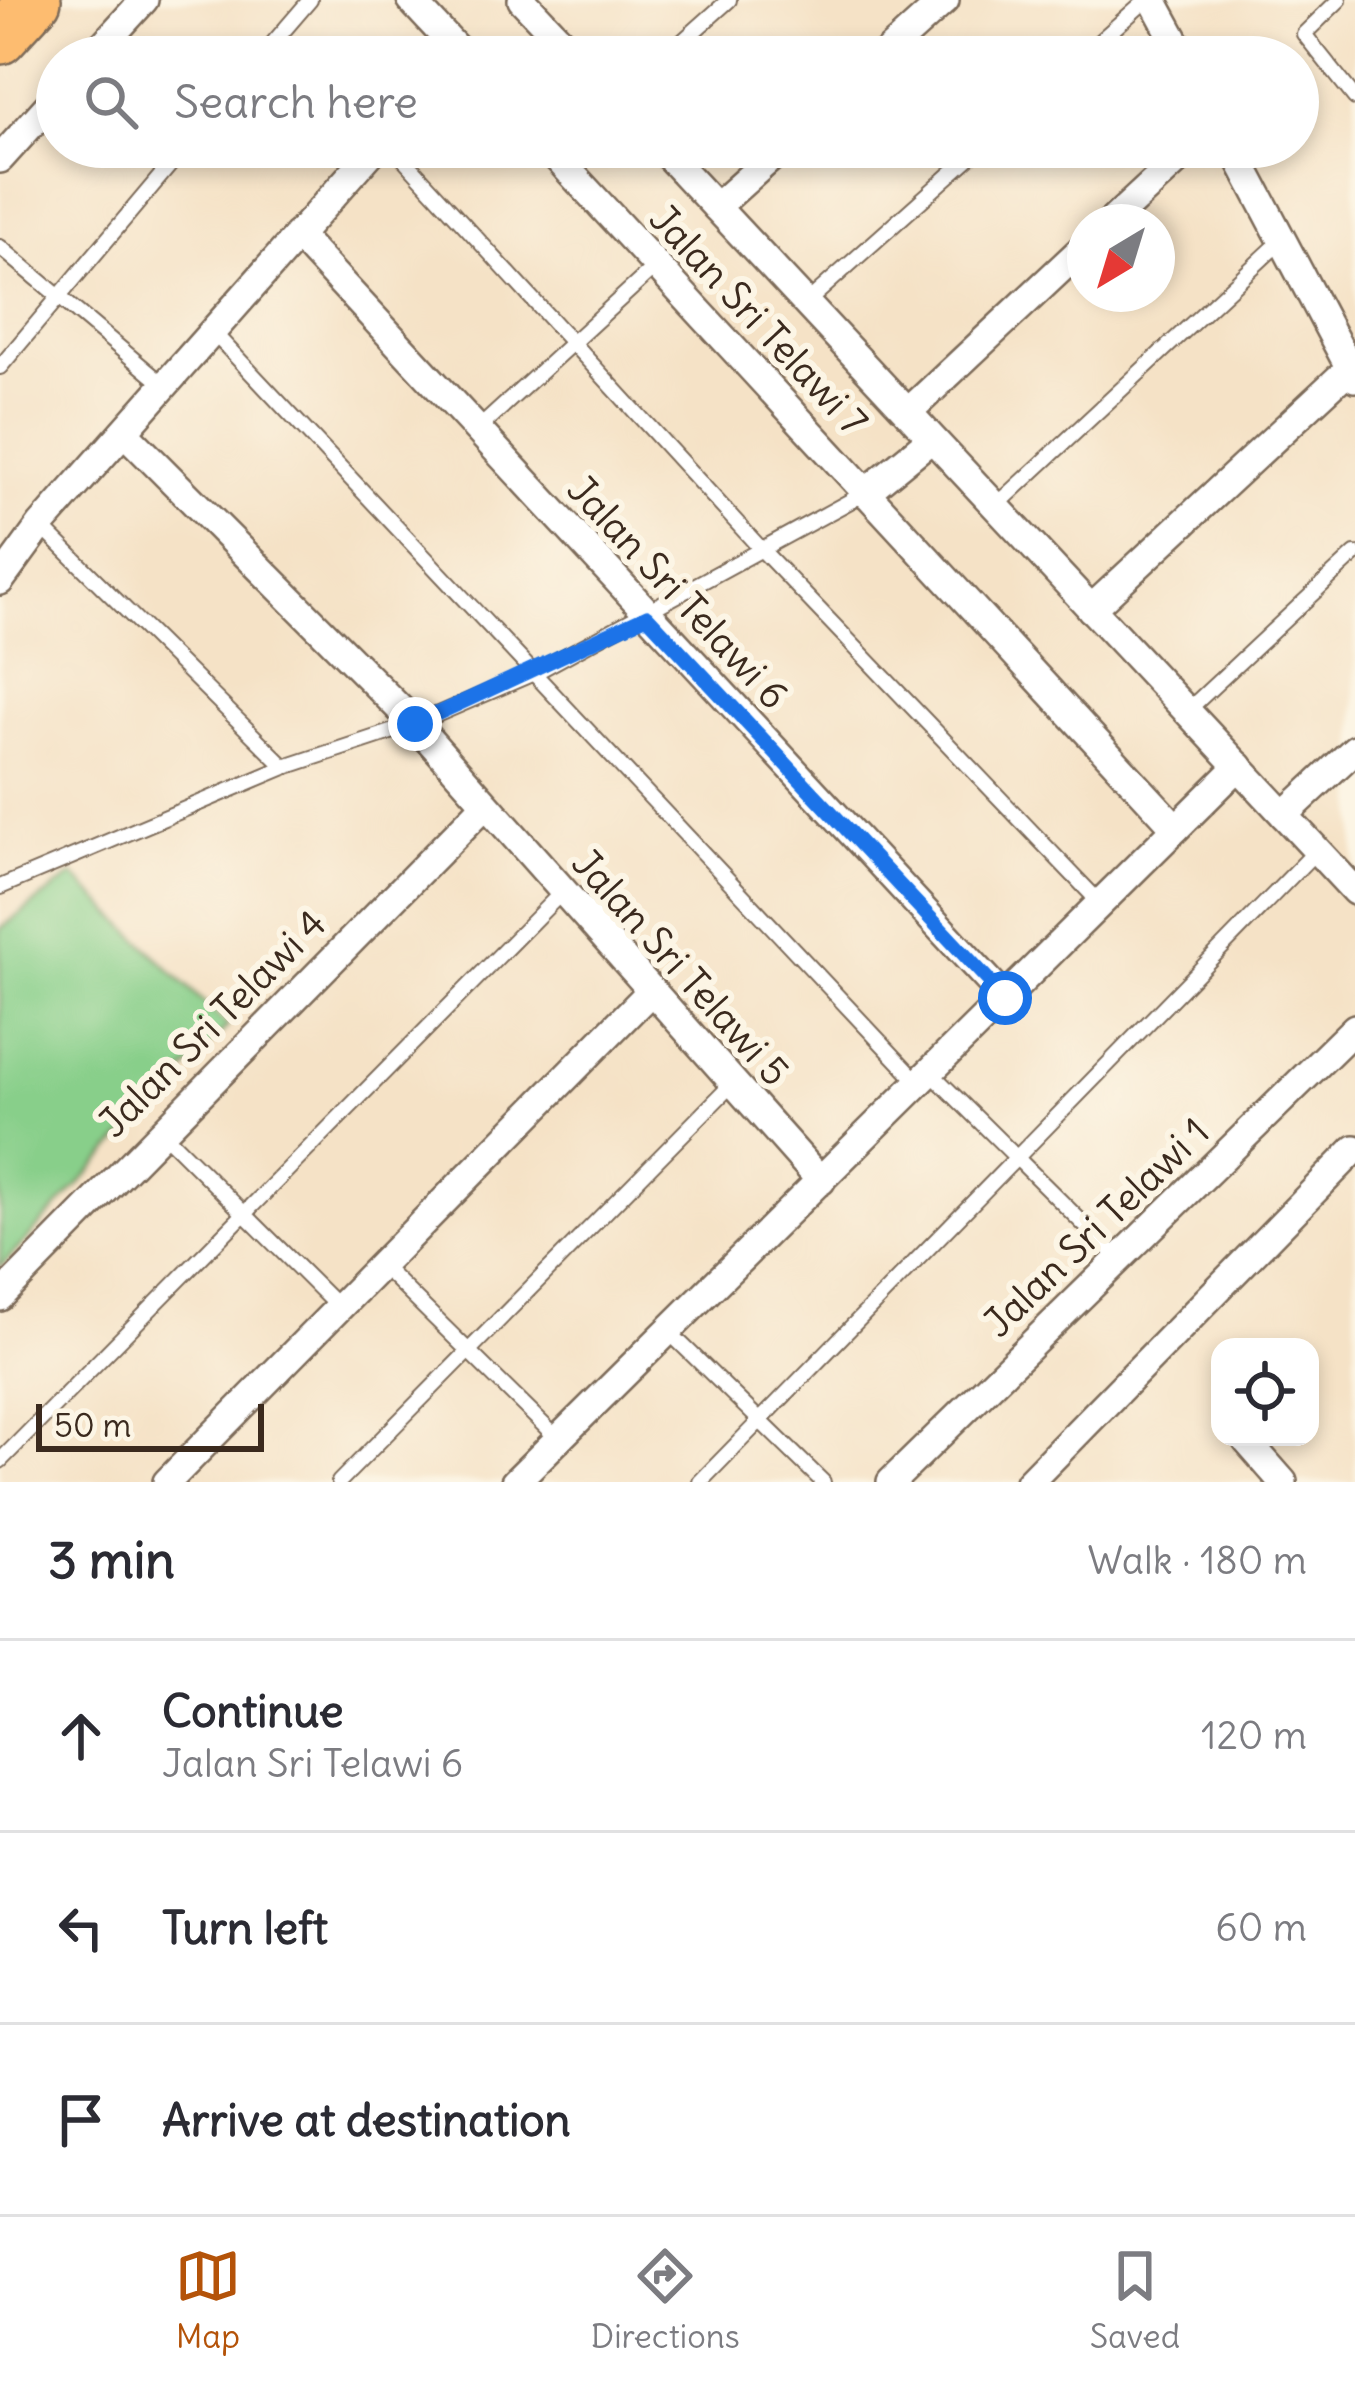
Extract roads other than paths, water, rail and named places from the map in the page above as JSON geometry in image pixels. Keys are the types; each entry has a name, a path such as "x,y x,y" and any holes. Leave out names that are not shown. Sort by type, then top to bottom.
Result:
{"highway":[{"path":"0,38 35,0"}],"street":[{"path":"111,36 144,0"},
{"path":"411,0 442,36"},
{"path":"522,0 556,36"},
{"path":"905,36 945,0"},
{"path":"1149,0 1171,36"},
{"path":"0,159 36,119"},
{"path":"5,564 357,168"},
{"name":"Jalan Sri Telawi 7","path":"566,168 1176,828"},
{"path":"680,168 1355,891"},
{"path":"716,207 759,168"},
{"path":"1130,204 1169,168"},
{"path":"1091,609 1352,373 1245,168"},
{"name":"Jalan Sri Telawi 6","path":"297,236 1005,998"},
{"path":"908,412 1067,263"},
{"name":"Jalan Sri Telawi 5","path":"124,432 415,724 483,807 820,1181"},
{"path":"865,493 931,439"},
{"path":"1284,815 1355,749"},
{"path":"515,1482 1239,766"},
{"name":"Jalan Sri Telawi 4","path":"0,1297 483,807"},
{"path":"167,1482 650,992"},
{"name":"Jalan Sri Telawi 1","path":"891,1482 1355,1028"},
{"path":"1029,1482 1355,1149"},
{"path":"1251,1446 1283,1482"}],"lane":[{"path":"280,36 310,0"},
{"path":"689,36 729,0"},
{"path":"1107,36 1149,0"},
{"path":"1306,36 1339,0"},
{"path":"1319,53 1355,98"},
{"path":"0,367 167,168"},
{"path":"412,168 761,549 1100,903"},
{"path":"806,303 957,168"},
{"path":"996,506 1283,238"},
{"path":"0,247 165,386"},
{"path":"476,431 656,266"},
{"path":"212,332 924,1078 1017,1157 1119,1259"},
{"path":"0,887 285,767 415,724 536,672 647,616 865,493"},
{"path":"41,525 285,767"},
{"path":"1187,711 1355,554"},
{"path":"700,1482 1317,850"},
{"path":"0,1461 561,893"},
{"path":"339,1482 733,1083"},
{"path":"160,1130 339,1308"},
{"path":"381,1264 558,1439"},
{"path":"668,1331 823,1482"}]}
